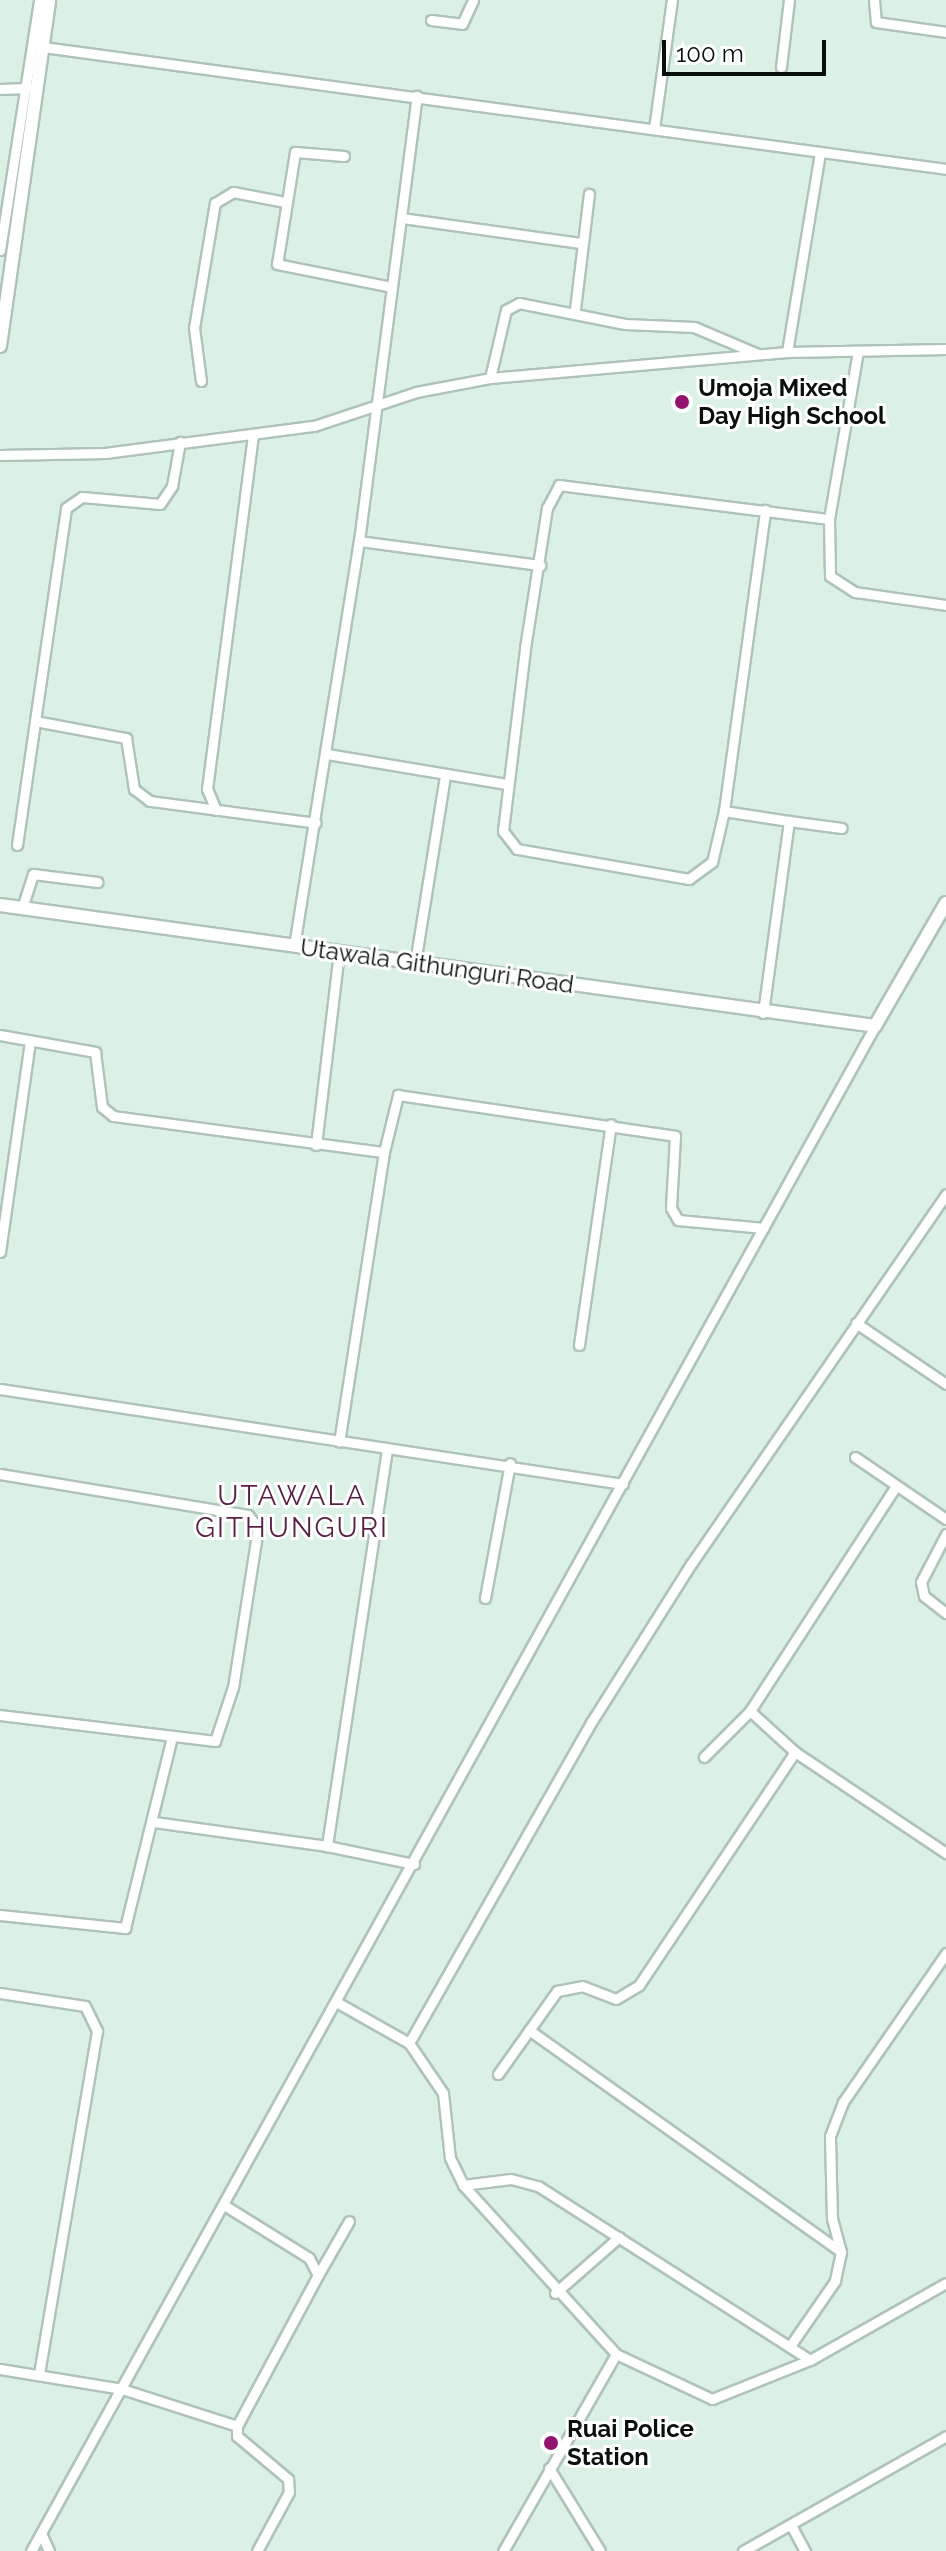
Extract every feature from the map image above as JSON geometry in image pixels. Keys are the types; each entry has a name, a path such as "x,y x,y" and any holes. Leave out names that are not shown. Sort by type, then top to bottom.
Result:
{"street":[{"path":"0,346 6,237 31,88 39,0"},
{"path":"31,88 43,47 49,0"},
{"path":"431,20 462,24 473,0"},
{"path":"654,129 672,0"},
{"path":"781,67 789,0"},
{"path":"874,0 876,22 946,32"},
{"path":"43,47 946,169"},
{"path":"0,89 31,88"},
{"path":"294,946 359,541 373,406 417,96"},
{"path":"344,156 295,152 285,202 280,268 392,287"},
{"path":"787,352 820,153"},
{"path":"201,381 194,328 215,203 233,192 285,202"},
{"path":"575,309 589,194"},
{"path":"402,218 581,243"},
{"path":"0,250 6,237"},
{"path":"490,378 506,310 519,303 575,309 625,324 694,327 759,355"},
{"path":"0,455 180,442 314,426 373,406 490,378 787,352 946,349"},
{"path":"858,351 825,557 837,587 946,605"},
{"path":"216,810 207,789 253,434"},
{"path":"17,845 66,508 82,497 160,504 172,486 180,442"},
{"path":"765,510 724,811 712,862 689,879 517,849 503,831 507,784 547,508 559,485 765,510 829,519"},
{"path":"359,541 540,565"},
{"path":"35,721 126,738 140,797 316,823"},
{"path":"327,754 507,784"},
{"path":"415,963 445,776"},
{"path":"724,811 842,828"},
{"path":"763,1013 789,821"},
{"path":"22,908 33,874 98,882"},
{"path":"31,2551 946,903"},
{"name":"Utawala Githunguri Road","path":"0,905 763,1013 875,1026"},
{"path":"316,1145 339,952"},
{"path":"0,1035 99,1055 102,1107 113,1116 384,1152"},
{"path":"0,1252 30,1040"},
{"path":"339,1442 384,1152 398,1095 611,1124 675,1136 671,1208 678,1220 764,1228"},
{"path":"579,1345 611,1124"},
{"path":"409,2043 592,1721 856,1323 946,1194"},
{"path":"856,1323 946,1384"},
{"path":"0,1389 387,1449 510,1463 623,1484"},
{"path":"327,1846 387,1449"},
{"path":"855,1457 946,1519"},
{"path":"485,1598 510,1463"},
{"path":"0,1474 255,1519 219,1735 207,1745 0,1715"},
{"path":"704,1757 750,1711 896,1486"},
{"path":"946,1534 921,1582 924,1596 946,1613"},
{"path":"750,1711 795,1752 946,1853"},
{"path":"0,1915 125,1928 154,1822 171,1741"},
{"path":"498,2074 529,2030 567,1985 616,1999 639,1985 795,1752"},
{"path":"154,1822 327,1846 414,1864"},
{"path":"790,2346 835,2281 841,2252 832,2219 830,2136 843,2102 946,1953"},
{"path":"0,1993 85,2006 97,2031 39,2375"},
{"path":"338,2003 409,2043 443,2093 450,2158 463,2185 555,2293 616,2354 712,2399 810,2360 946,2283"},
{"path":"529,2030 841,2252"},
{"path":"463,2185 528,2182 810,2360"},
{"path":"224,2205 309,2258 318,2275"},
{"path":"257,2551 289,2492 288,2479 237,2436 237,2426 349,2221"},
{"path":"555,2293 619,2237"},
{"path":"503,2551 616,2354"},
{"path":"0,2369 122,2389 237,2426"},
{"path":"743,2551 946,2436"},
{"path":"549,2468 600,2551"},
{"path":"791,2525 805,2551"},
{"path":"41,2533 49,2551"}],"place":[{"name":"Umoja Mixed Day High School","path":"682,402"},
{"name":"Ruai Police Station","path":"551,2443"}],"district":[{"name":"UTAWALA GITHUNGURI","path":"292,1512"}]}
